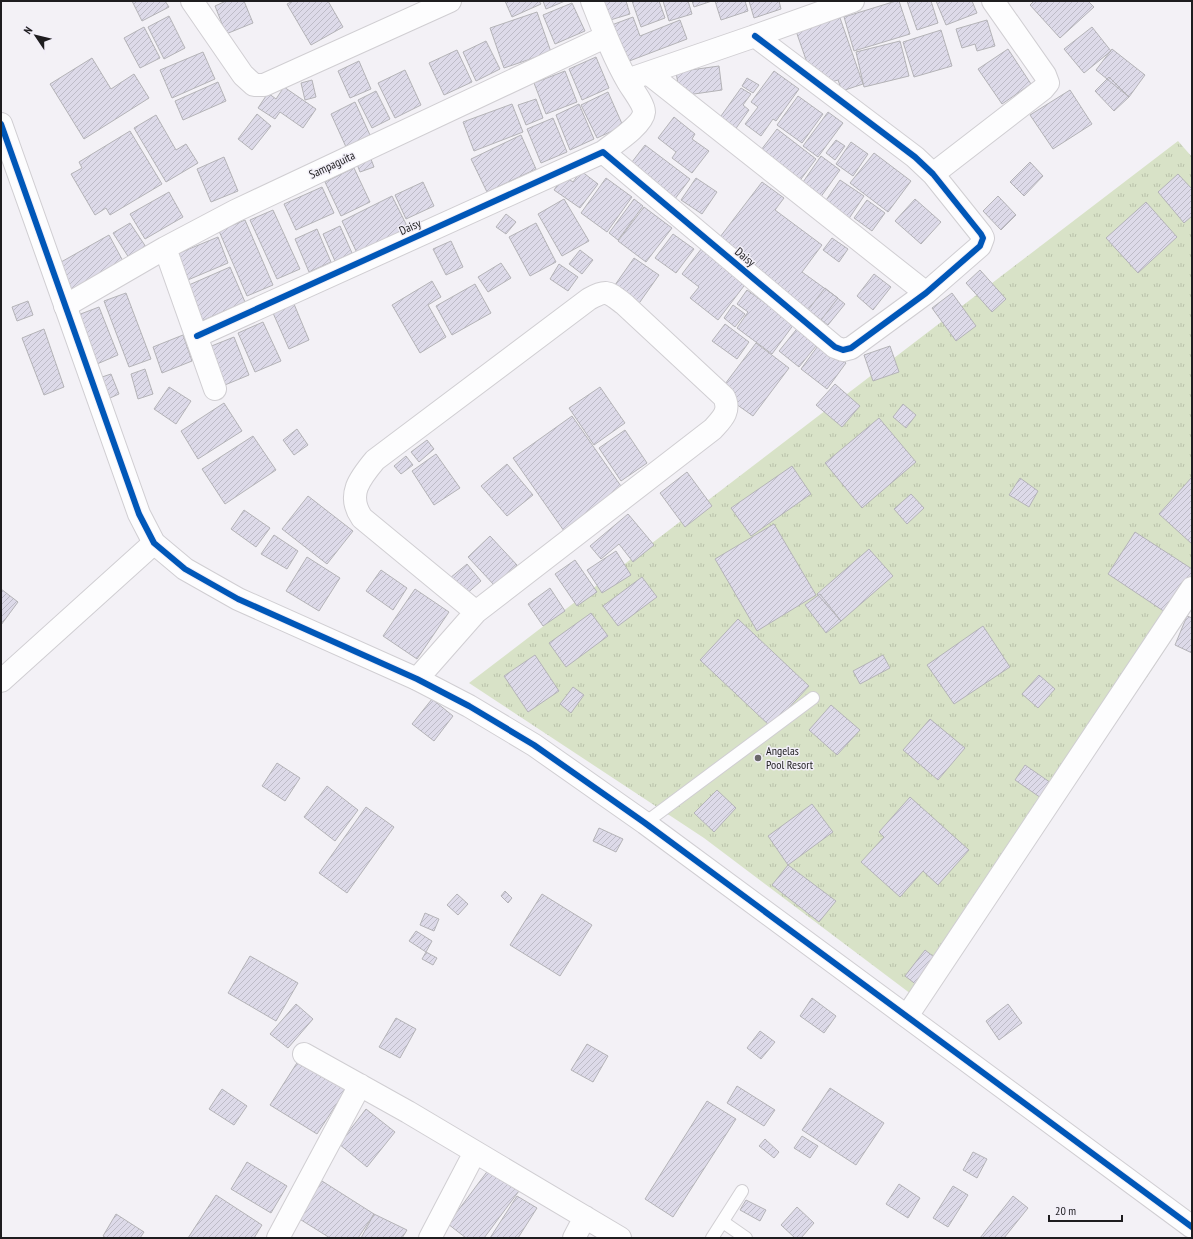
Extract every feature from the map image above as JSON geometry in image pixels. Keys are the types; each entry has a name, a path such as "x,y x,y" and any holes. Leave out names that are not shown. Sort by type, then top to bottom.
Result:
{"street":[{"path":"192,1 242,75 254,86 264,85 450,1"},
{"path":"592,1 605,36 627,80 643,106 644,112 635,127 602,152"},
{"path":"627,80 853,1"},
{"path":"933,174 1043,89 1048,82 1045,75 993,1"},
{"name":"Sampaguita","path":"65,306 165,248 235,211 605,36"},
{"name":"Daisy","path":"197,336 602,152 835,347 843,350 851,348 926,293 980,246 983,238 933,174 915,157 755,36"},
{"path":"648,73 926,293"},
{"path":"1,124 139,514 154,543 185,569 238,599 417,679 469,706 534,745 646,823 1192,1227"},
{"path":"165,248 215,389"},
{"path":"417,679 476,612 713,429 726,412 727,404 724,397 624,304 607,293 601,292 589,299 375,460 365,472 357,487 354,499 357,510 362,518 476,612"},
{"path":"1,681 154,543"},
{"path":"907,1016 1192,588"},
{"path":"304,1054 360,1084 620,1238"},
{"path":"278,1238 360,1084"},
{"path":"430,1238 475,1152"},
{"path":"574,1238 585,1217"}],"lane":[{"path":"646,823 813,698"},
{"path":"712,1238 742,1191"},
{"path":"723,1222 746,1238"}],"green space":[{"path":"1178,141 1192,157 1192,609 1147,677 919,1000 704,838 469,683"}],"building":[{"path":"132,1 165,1 169,7 142,21"},
{"path":"226,1 244,1 253,23 226,34 215,6"},
{"path":"293,1 328,1 343,27 311,45 287,4"},
{"path":"505,1 539,1 541,4 512,17"},
{"path":"543,1 565,1 546,9"},
{"path":"601,1 626,1 630,14 607,21"},
{"path":"632,1 659,1 665,18 641,27"},
{"path":"663,1 688,1 692,14 669,21"},
{"path":"692,1 712,1 694,7"},
{"path":"715,1 745,1 748,11 721,20"},
{"path":"749,1 779,1 781,9 754,18"},
{"path":"899,1 910,34 854,51 844,17"},
{"path":"907,1 931,1 938,23 917,30"},
{"path":"936,1 972,1 977,13 946,25"},
{"path":"1034,1 1088,1 1094,7 1060,38 1030,5"},
{"path":"572,3 585,31 555,44 543,15"},
{"path":"537,12 551,52 504,68 490,28"},
{"path":"839,15 863,84 842,91 838,80 825,84 812,77 796,31"},
{"path":"169,16 185,48 164,59 148,27"},
{"path":"633,17 640,36 680,20 687,39 624,63 609,26"},
{"path":"987,20 995,46 977,51 975,44 962,48 956,29"},
{"path":"144,27 160,58 140,68 124,38"},
{"path":"1092,27 1111,51 1084,73 1064,49"},
{"path":"941,30 952,66 914,77 903,42"},
{"path":"486,41 500,69 476,81 463,52"},
{"path":"900,41 909,76 864,87 856,52"},
{"path":"1008,49 1031,84 1002,104 978,69"},
{"path":"1112,49 1145,75 1129,97 1096,70"},
{"path":"457,50 472,82 444,95 429,63"},
{"path":"203,52 215,79 172,98 160,70"},
{"path":"596,57 609,88 582,100 569,69"},
{"path":"92,58 111,89 134,74 149,98 84,139 50,84"},
{"path":"359,61 371,89 350,98 338,71"},
{"path":"719,66 722,90 680,96 676,72"},
{"path":"405,70 421,105 395,118 378,83"},
{"path":"565,71 577,102 546,114 534,83"},
{"path":"774,71 799,89 776,121 773,119 761,136 745,124 758,107 751,102"},
{"path":"1109,77 1129,97 1114,111 1095,91"},
{"path":"747,78 759,85 753,93 742,86"},
{"path":"312,80 316,97 305,100 301,83"},
{"path":"218,82 226,101 183,120 175,101"},
{"path":"284,87 316,109 303,128 280,112 275,119 258,108 268,93 276,99"},
{"path":"741,88 751,94 743,105 749,110 732,134 716,123"},
{"path":"1070,90 1092,124 1053,149 1030,115"},
{"path":"376,91 390,119 372,128 358,100"},
{"path":"608,92 623,126 597,138 581,105"},
{"path":"798,96 823,114 802,143 777,125"},
{"path":"536,99 543,118 526,125 518,105"},
{"path":"355,102 370,135 346,147 331,114"},
{"path":"512,104 523,132 474,151 463,122"},
{"path":"579,104 594,139 570,150 556,115"},
{"path":"828,112 843,123 818,157 803,146"},
{"path":"257,114 271,126 252,150 238,139"},
{"path":"156,115 176,150 186,144 198,163 166,182 134,128"},
{"path":"674,117 695,134 692,139 709,151 692,173 672,158 676,152 658,138"},
{"path":"553,118 567,152 541,163 527,129"},
{"path":"777,129 816,159 798,183 758,154"},
{"path":"130,131 162,184 110,215 106,208 95,215 71,174 82,168 79,162"},
{"path":"521,135 536,169 487,192 471,159"},
{"path":"836,140 845,146 835,160 826,153"},
{"path":"851,142 868,154 853,176 836,164"},
{"path":"645,145 690,179 671,204 635,176 641,169 632,162"},
{"path":"874,153 911,181 888,212 850,183"},
{"path":"369,154 374,167 360,172 355,159"},
{"path":"821,156 840,170 820,198 801,185"},
{"path":"224,157 238,191 211,202 197,169"},
{"path":"1030,162 1043,176 1024,196 1010,182"},
{"path":"354,168 370,202 341,216 325,182"},
{"path":"581,171 598,184 580,208 554,190 564,176 573,182"},
{"path":"1178,174 1192,189 1192,216 1184,223 1158,192"},
{"path":"606,178 632,197 607,232 581,213"},
{"path":"696,178 717,192 702,214 681,200"},
{"path":"840,180 864,196 846,223 822,206"},
{"path":"423,182 434,206 406,219 395,195"},
{"path":"762,182 784,198 775,210 822,245 802,272 838,298 821,320 717,241"},
{"path":"322,187 334,213 296,230 284,204"},
{"path":"169,192 183,217 145,239 130,214"},
{"path":"392,196 408,228 357,253 342,221"},
{"path":"998,196 1016,215 1001,230 983,211"},
{"path":"564,199 589,241 562,256 538,214"},
{"path":"634,199 643,206 618,240 609,233"},
{"path":"915,199 941,222 921,244 895,221"},
{"path":"867,200 885,213 872,231 854,218"},
{"path":"1146,202 1177,237 1138,273 1106,238"},
{"path":"644,207 672,228 646,262 618,241"},
{"path":"273,210 300,269 277,279 250,220"},
{"path":"506,214 516,222 506,234 496,227"},
{"path":"245,220 273,285 247,296 219,231"},
{"path":"130,223 148,250 131,261 113,233"},
{"path":"536,223 556,262 530,276 509,237"},
{"path":"340,226 352,253 335,261 323,234"},
{"path":"317,229 331,262 309,272 295,239"},
{"path":"673,234 694,249 676,273 655,258"},
{"path":"109,235 124,263 69,294 54,266"},
{"path":"218,237 228,263 183,282 172,256"},
{"path":"832,238 848,249 839,262 823,250"},
{"path":"451,241 463,267 446,275 433,249"},
{"path":"702,248 747,282 718,320 690,298 699,287 682,274"},
{"path":"580,250 593,260 582,274 569,264"},
{"path":"634,258 659,275 635,309 610,292"},
{"path":"501,263 511,278 488,292 478,277"},
{"path":"559,264 578,277 568,291 550,279"},
{"path":"230,267 245,302 197,323 182,288"},
{"path":"980,270 1006,299 992,312 966,283"},
{"path":"874,274 891,287 873,310 857,296"},
{"path":"432,281 441,297 428,305 446,337 420,353 392,305"},
{"path":"475,284 491,313 452,335 436,306"},
{"path":"825,288 845,304 828,325 808,310"},
{"path":"747,290 794,324 772,354 737,328 748,312 737,304"},
{"path":"126,293 151,359 129,367 104,301"},
{"path":"952,293 976,326 956,341 932,308"},
{"path":"28,301 33,315 17,321 12,307"},
{"path":"294,304 309,340 289,349 273,313"},
{"path":"733,305 745,314 735,327 724,318"},
{"path":"99,307 118,355 97,364 78,315"},
{"path":"263,322 281,361 255,372 238,333"},
{"path":"725,324 749,342 737,359 712,341"},
{"path":"800,325 820,341 799,367 779,351"},
{"path":"44,329 64,387 44,395 22,338"},
{"path":"183,335 192,361 162,373 153,347"},
{"path":"234,337 249,375 220,387 204,349"},
{"path":"756,343 789,368 753,416 719,392"},
{"path":"820,343 846,363 827,389 801,369"},
{"path":"890,346 899,372 873,381 864,355"},
{"path":"145,369 153,394 138,399 131,374"},
{"path":"111,374 119,394 110,398 102,377"},
{"path":"835,384 860,406 842,427 816,405"},
{"path":"169,387 191,401 176,424 154,409"},
{"path":"600,387 625,423 594,445 569,408"},
{"path":"224,403 242,431 198,459 181,431"},
{"path":"903,404 916,415 906,428 893,417"},
{"path":"572,416 623,489 564,531 513,458"},
{"path":"879,418 916,462 862,508 825,463"},
{"path":"297,429 308,445 294,455 283,440"},
{"path":"625,430 647,463 621,481 599,448"},
{"path":"253,436 276,470 225,504 202,469"},
{"path":"427,440 434,449 419,462 411,452"},
{"path":"436,454 460,488 434,505 412,471"},
{"path":"406,456 413,465 401,474 394,466"},
{"path":"507,464 533,495 507,516 481,486"},
{"path":"792,466 811,494 751,536 731,508"},
{"path":"687,472 712,506 685,527 660,493"},
{"path":"1192,477 1192,544 1159,514"},
{"path":"1020,478 1038,491 1029,507 1009,495"},
{"path":"911,494 924,508 907,524 894,509"},
{"path":"308,496 353,531 327,564 282,529"},
{"path":"244,510 270,528 256,547 231,529"},
{"path":"628,514 654,545 633,562 619,544 601,559 590,546"},
{"path":"774,524 816,595 757,631 715,559"},
{"path":"1135,532 1192,569 1192,584 1171,616 1108,574"},
{"path":"274,535 298,551 287,569 261,554"},
{"path":"490,536 517,565 495,586 468,557"},
{"path":"869,549 893,576 841,621 817,594"},
{"path":"616,551 631,575 602,593 587,570"},
{"path":"307,557 340,578 319,611 286,591"},
{"path":"575,560 597,592 577,606 555,574"},
{"path":"467,564 481,581 464,596 450,578"},
{"path":"381,570 407,588 393,610 366,591"},
{"path":"642,577 657,597 618,626 603,606"},
{"path":"550,588 565,611 543,626 528,604"},
{"path":"1,589 18,602 1,625"},
{"path":"415,589 449,612 417,659 383,636"},
{"path":"820,594 841,621 826,633 805,605"},
{"path":"591,613 608,636 566,667 549,643"},
{"path":"1187,616 1192,618 1192,653 1175,645"},
{"path":"738,619 809,686 771,727 700,660"},
{"path":"983,626 1010,667 954,704 927,665"},
{"path":"535,655 559,691 528,712 504,676"},
{"path":"883,655 890,668 860,684 853,671"},
{"path":"1039,675 1055,689 1038,708 1022,694"},
{"path":"573,687 584,695 571,713 560,704"},
{"path":"432,699 453,716 434,741 412,724"},
{"path":"831,705 860,730 837,755 809,730"},
{"path":"930,719 965,748 938,780 903,750"},
{"path":"277,763 300,778 285,801 262,786"},
{"path":"1025,765 1054,785 1044,800 1015,780"},
{"path":"327,786 358,810 335,841 304,817"},
{"path":"717,790 736,808 714,832 694,813"},
{"path":"910,797 969,850 938,885 923,871 900,897 861,862 884,837 879,832"},
{"path":"812,804 833,832 788,865 768,836"},
{"path":"366,807 394,827 347,893 319,873"},
{"path":"599,828 623,839 616,852 593,841"},
{"path":"788,865 836,901 819,922 772,885"},
{"path":"505,891 512,898 508,903 501,896"},
{"path":"457,894 468,904 458,915 447,905"},
{"path":"542,894 592,925 560,976 510,945"},
{"path":"425,913 439,919 434,931 420,925"},
{"path":"416,931 432,941 426,952 409,941"},
{"path":"925,950 942,963 922,989 905,976"},
{"path":"426,952 437,958 433,965 422,959"},
{"path":"250,956 298,983 276,1021 228,993"},
{"path":"812,998 836,1016 824,1033 800,1016"},
{"path":"296,1004 313,1019 288,1048 270,1034"},
{"path":"1008,1004 1022,1023 999,1040 986,1021"},
{"path":"396,1018 416,1029 400,1058 379,1047"},
{"path":"760,1031 775,1042 761,1059 747,1048"},
{"path":"587,1044 608,1056 593,1082 571,1070"},
{"path":"302,1055 349,1085 317,1134 270,1105"},
{"path":"737,1086 775,1110 764,1126 727,1103"},
{"path":"830,1088 884,1123 856,1165 802,1130"},
{"path":"222,1089 247,1106 234,1125 209,1109"},
{"path":"707,1101 736,1119 673,1217 645,1199"},
{"path":"366,1109 395,1132 367,1167 339,1144"},
{"path":"802,1136 818,1146 810,1158 794,1148"},
{"path":"765,1139 779,1152 774,1158 759,1146"},
{"path":"973,1152 987,1159 977,1178 963,1170"},
{"path":"247,1162 287,1186 271,1213 231,1189"},
{"path":"489,1169 519,1191 484,1238 466,1238 448,1224"},
{"path":"322,1181 374,1214 358,1238 330,1238 298,1218"},
{"path":"899,1184 920,1198 908,1218 886,1204"},
{"path":"953,1186 968,1195 948,1227 933,1218"},
{"path":"216,1195 262,1225 254,1238 188,1238"},
{"path":"517,1196 537,1208 518,1238 490,1238"},
{"path":"1013,1196 1028,1208 1004,1238 980,1238"},
{"path":"746,1200 766,1210 760,1221 740,1210"},
{"path":"797,1207 814,1223 801,1238 795,1238 781,1225"},
{"path":"116,1214 144,1232 140,1238 106,1238 103,1236"},
{"path":"374,1214 407,1230 402,1238 361,1238"}],"cycle path":[{"path":"197,336 603,152 835,347 843,350 851,348 926,293 980,246 983,238 933,174 915,157 755,36"},
{"path":"1,124 139,514 154,543 185,569 238,599 417,679 469,706 534,745 645,823 1192,1227"}],"place":[{"name":"Angelas Pool Resort","path":"758,758"}]}
